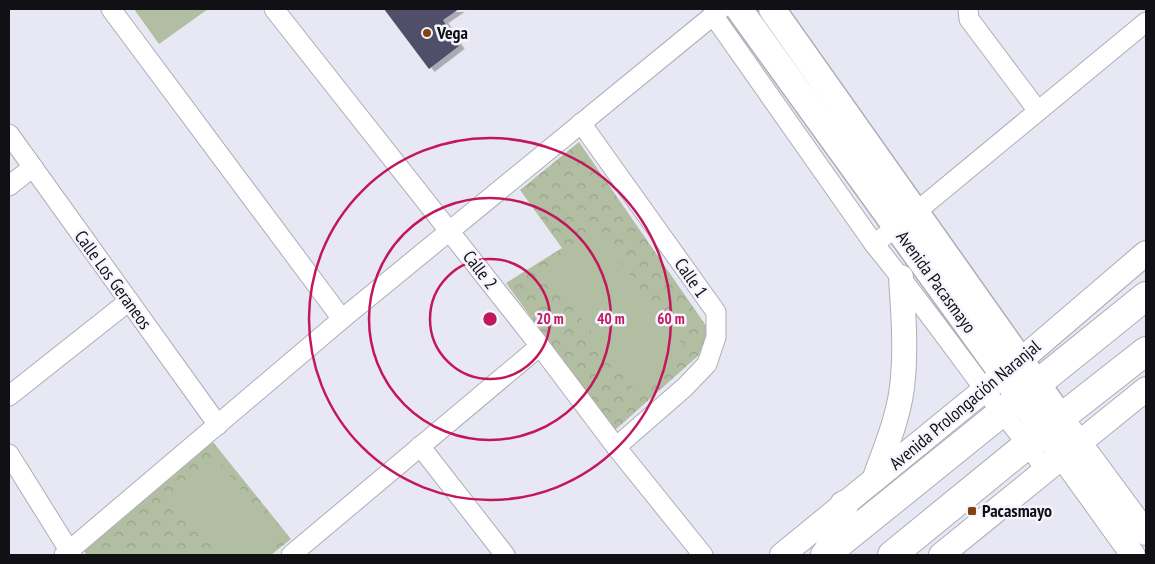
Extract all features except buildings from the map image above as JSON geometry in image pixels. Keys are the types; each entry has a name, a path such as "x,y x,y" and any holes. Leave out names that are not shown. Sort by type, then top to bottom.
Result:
{"main road":[{"name":"Avenida Pacasmayo","path":"739,9 906,220"},
{"name":"Avenida Pacasmayo","path":"772,9 1003,375 1045,431"},
{"name":"Avenida Prolongación Naranjal","path":"827,554 1146,296"},
{"path":"892,555 1146,351"},
{"path":"827,554 844,506"}],"street":[{"path":"110,9 342,319"},
{"name":"Calle 2","path":"274,9 540,346 616,448 703,555"},
{"path":"968,9 969,19 1038,111"},
{"path":"9,454 68,554 342,319 717,12"},
{"name":"Avenida Pacasmayo","path":"717,12 874,244 901,277 1003,375 1133,555"},
{"path":"874,244 906,220 1146,22"},
{"name":"Calle 1","path":"582,123 716,312 716,337 707,364 685,387 616,448"},
{"name":"Calle Los Geraneos","path":"9,134 218,425"},
{"path":"9,186 33,167"},
{"name":"Avenida Prolongación Naranjal","path":"782,555 1003,375 1146,253"},
{"path":"874,480 892,430 903,378 905,333 901,277"},
{"path":"9,396 129,301"},
{"path":"291,555 540,346"},
{"path":"941,555 1146,389"},
{"name":"Avenida Pacasmayo","path":"1045,431 1062,457 1146,534"},
{"path":"420,446 505,555"}],"green space":[{"path":"134,9 208,9 159,44"},
{"path":"579,142 709,330 699,355 614,431 506,283 562,248 520,190"},
{"path":"596,230 688,352 636,392 544,269"},
{"path":"213,442 291,539 271,555 87,555 84,551"},
{"path":"215,459 280,536 257,555 222,555 172,496"}],"place":[{"name":"Vega","path":"427,33"},
{"name":"Pacasmayo","path":"972,511"}]}
